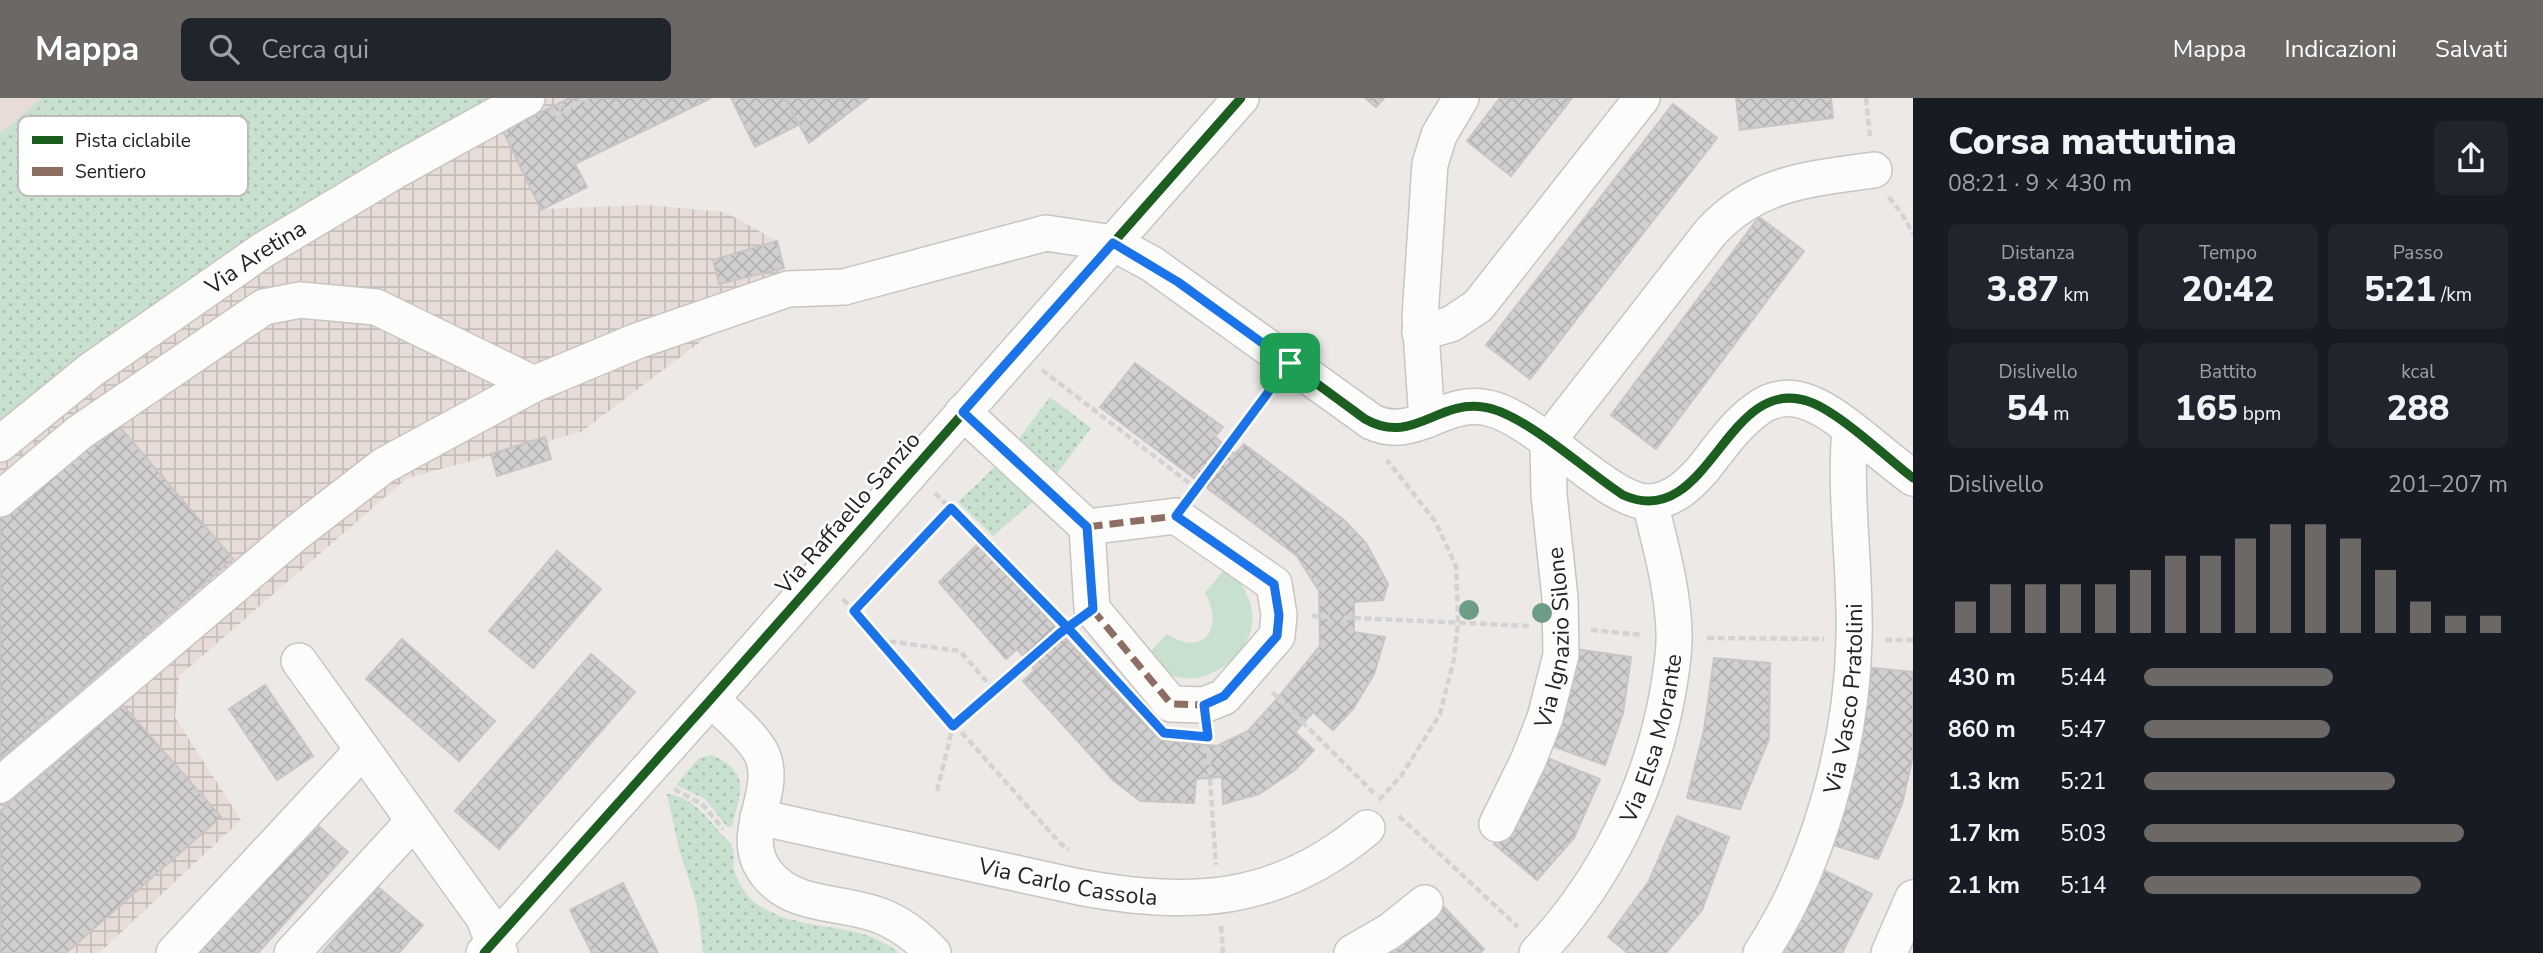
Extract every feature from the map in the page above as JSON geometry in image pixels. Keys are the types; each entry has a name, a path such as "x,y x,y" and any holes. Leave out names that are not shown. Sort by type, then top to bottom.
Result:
{"street":[{"name":"Via Aretina","path":"0,444 90,370 263,250 395,171 527,98"},
{"name":"Via Raffaello Sanzio","path":"492,950 1241,98"},
{"path":"1427,419 1420,333 1430,164 1439,135 1461,98"},
{"path":"1420,333 1451,324 1478,306 1642,98"},
{"path":"1548,441 1710,233 1736,207 1782,186 1874,170"},
{"path":"0,785 295,534 383,466 534,384 637,341 788,289 844,287 1045,233 1113,243 1172,277 1365,419 1381,426 1404,428 1458,408 1485,407 1512,417 1623,495 1640,502 1667,498 1680,491 1755,410 1771,402 1789,398 1812,403 1830,412 1913,478"},
{"path":"0,499 80,432 264,307 300,300 376,307 534,384"},
{"path":"963,412 1087,527"},
{"name":"Via Vasco Pratolini","path":"1761,953 1800,878 1821,828 1831,793 1849,701 1854,640 1847,475 1850,428"},
{"name":"Via Ignazio Silone","path":"1497,824 1528,761 1545,718 1560,655 1560,598 1549,495 1548,441"},
{"path":"1185,502 1274,584 1279,615 1277,636 1224,696 1207,728 1171,704 1079,624 1087,527 1185,502"},
{"name":"Via Elsa Morante","path":"1539,951 1571,913 1613,847 1641,787 1661,723 1670,675 1674,630 1670,590 1650,502"},
{"path":"299,661 484,918 492,950"},
{"path":"711,699 755,744 764,759 756,855 764,871 774,882 803,898 881,916 905,928 933,953"},
{"path":"174,953 363,750"},
{"name":"Via Carlo Cassola","path":"758,817 1106,892 1168,898 1219,896 1269,886 1332,855 1370,817"},
{"path":"292,953 414,821"},
{"path":"1889,953 1913,898"},
{"path":"1352,953 1390,931 1425,903"}],"path":[{"path":"1185,502 1290,363"},
{"path":"1042,370 1185,502"},
{"path":"1370,817 1401,776 1440,714 1454,659 1458,622 1456,566 1435,522 1381,453"},
{"path":"934,492 1079,624 994,690 953,726 937,791"},
{"path":"1185,502 1206,496"},
{"path":"854,611 951,508"},
{"path":"842,598 953,726 1060,843 1075,855"},
{"path":"1311,606 1312,626"},
{"path":"878,640 960,651 994,690"},
{"path":"1264,701 1280,683"},
{"path":"1207,728 1223,953"},
{"path":"667,785 702,804 727,834"}],"shaded area":[{"path":"0,98 42,98 18,116 0,134"},
{"path":"42,98 570,98 503,131 541,209 646,205 725,212 777,241 793,305 724,324 581,432 407,478 179,676 175,717 241,820 99,953 0,953 0,134 18,119 18,196 248,196 248,116 21,116"}],"green space":[{"path":"42,98 498,98 0,423 0,134 18,119 18,196 248,196 248,116 21,116"},
{"path":"1050,397 1091,428 1054,477 1016,443"},
{"path":"1000,462 1036,499 993,536 958,502"},
{"path":"1228,565 1240,582 1251,606 1252,626 1241,650 1220,669 1195,678 1172,675 1143,659 1167,634 1191,643 1201,641 1207,636 1212,628 1213,618 1205,593"},
{"path":"712,755 725,762 738,776 740,793 732,827 727,827 705,799 676,785 699,758"},
{"path":"667,794 691,803 729,842 733,849 737,877 753,901 788,919 864,935 899,953 703,953 697,905 679,849"}],"building":[{"path":"570,98 711,98 575,164 587,187 541,210 503,131"},
{"path":"731,98 785,98 798,125 755,147"},
{"path":"785,98 868,98 809,143"},
{"path":"1365,98 1384,98 1376,107"},
{"path":"1500,98 1572,98 1511,176 1467,141"},
{"path":"1736,98 1831,98 1833,118 1740,130"},
{"path":"1673,104 1717,138 1530,379 1486,345"},
{"path":"1759,217 1804,251 1656,449 1611,415"},
{"path":"777,241 784,268 719,284 713,260"},
{"path":"1135,363 1223,427 1215,437 1235,454 1244,444 1344,520 1366,543 1388,584 1383,600 1354,602 1354,632 1385,637 1374,674 1353,709 1333,730 1313,712 1295,732 1314,750 1295,770 1259,794 1223,804 1222,777 1196,779 1194,803 1140,801 1113,780 1023,681 1035,670 1017,649 1006,659 939,582 978,544 1160,740 1217,746 1248,731 1277,699 1320,646 1319,591 1297,556 1100,407"},
{"path":"113,419 233,559 0,759 0,516"},
{"path":"545,437 551,459 497,476 491,454"},
{"path":"557,551 601,589 533,668 489,631"},
{"path":"402,639 495,721 459,761 366,679"},
{"path":"1569,648 1631,657 1623,713 1605,765 1552,746"},
{"path":"591,654 635,692 499,849 455,811"},
{"path":"1714,658 1770,663 1769,739 1740,809 1687,798 1704,730"},
{"path":"1863,667 1913,672 1913,756 1902,804 1878,859 1830,844"},
{"path":"265,685 313,756 277,780 229,709"},
{"path":"123,705 221,817 66,953 0,953 0,811"},
{"path":"1547,758 1600,779 1574,838 1537,880 1494,844 1525,804"},
{"path":"307,816 348,852 258,953 185,953"},
{"path":"1677,816 1729,837 1702,910 1666,953 1628,953 1608,937 1649,881"},
{"path":"1821,869 1872,894 1842,953 1779,953"},
{"path":"623,883 658,953 592,953 570,910"},
{"path":"378,887 423,925 399,953 322,953"},
{"path":"1444,907 1484,949 1480,953 1386,953 1405,943"}],"marked path":[{"path":"963,412 1087,527 1092,609 1171,704 1204,705 1224,697 1277,636 1279,615 1274,584 1176,516 1087,527"}],"cycle path":[{"path":"484,953 1241,98"},
{"path":"1113,243 1178,282 1365,419 1382,426 1397,428 1411,425 1467,407 1499,411 1535,431 1623,495 1653,501 1677,493 1698,475 1736,428 1757,409 1781,399 1810,402 1822,408 1849,425 1913,478"}],"route":[{"path":"1290,363 1152,264 1113,243 963,412 1087,527 1093,609 1067,627 953,726 854,611 951,508 1067,627 1164,733 1208,737 1204,705 1224,696 1277,636 1279,615 1274,584 1176,516 1290,363"}]}
